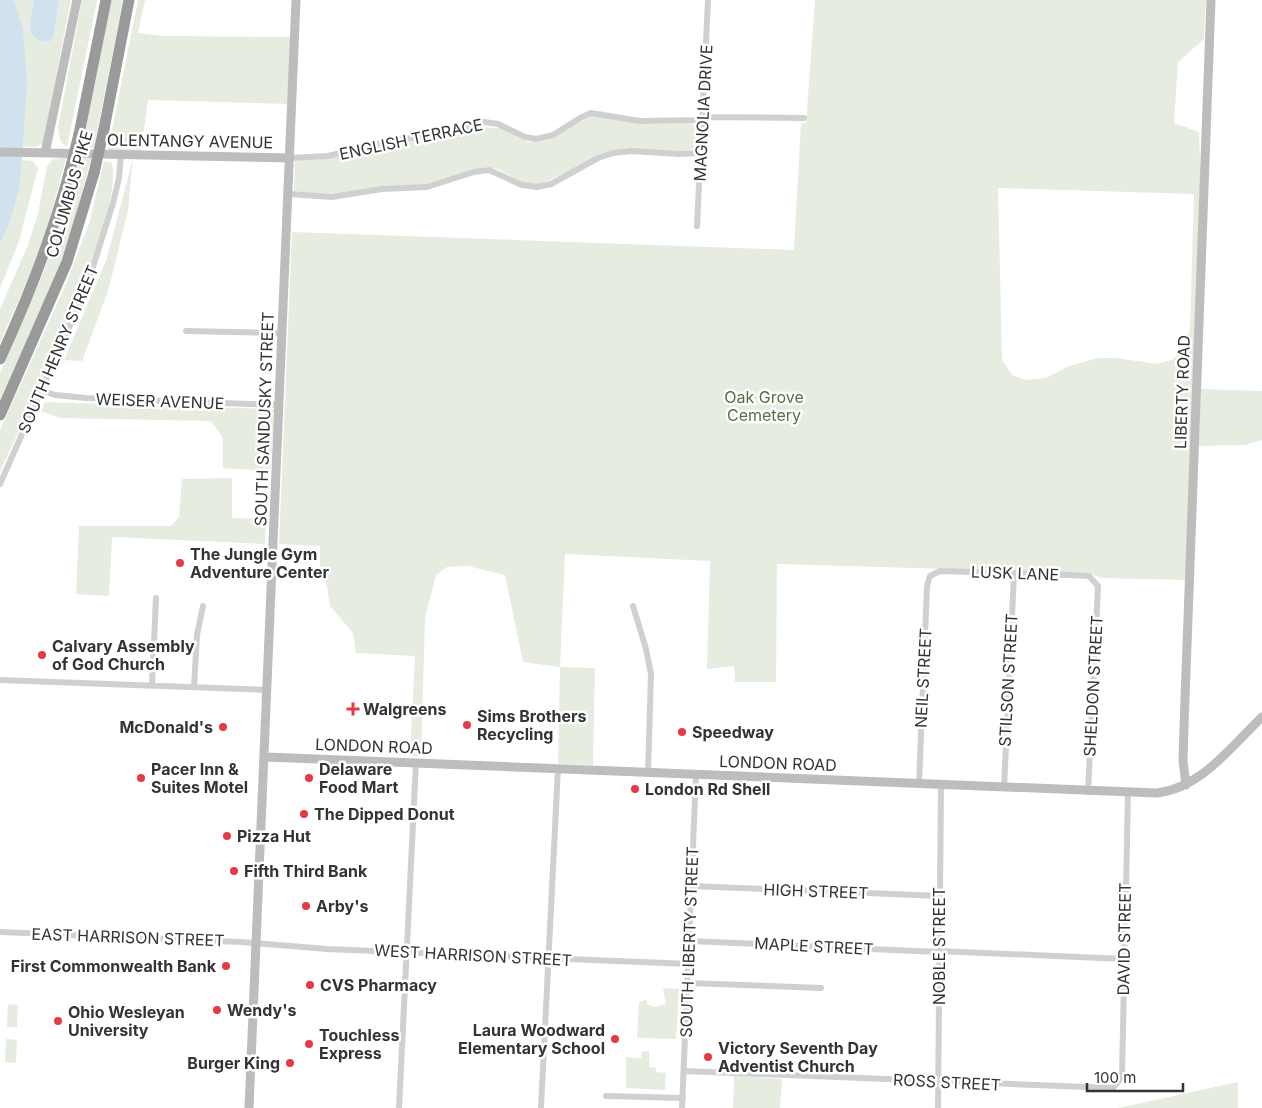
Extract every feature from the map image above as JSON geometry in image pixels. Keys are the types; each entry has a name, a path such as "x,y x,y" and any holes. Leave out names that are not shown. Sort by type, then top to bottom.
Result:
{"highway":[{"name":"COLUMBUS PIKE","path":"0,359 28,297 50,237 70,170 106,0"},
{"name":"COLUMBUS PIKE","path":"0,415 68,262 94,174 129,0"}],"street":[{"path":"45,154 78,0"},
{"name":"SOUTH SANDUSKY STREET","path":"249,1108 266,757 296,0"},
{"name":"MAGNOLIA DRIVE","path":"697,226 708,0"},
{"name":"LIBERTY ROAD","path":"1186,785 1183,761 1184,726 1211,0"},
{"name":"ENGLISH TERRACE","path":"290,158 337,154 484,122 498,124 525,137 536,139 553,135 580,118 592,113 640,121 701,118 804,118"},
{"path":"288,194 332,196 382,189 427,187 474,172 489,170 522,185 537,188 551,184 598,158 613,153 632,151 679,154 700,153"},
{"name":"OLENTANGY AVENUE","path":"0,152 290,158"},
{"name":"SOUTH HENRY STREET","path":"0,484 76,314 96,262 117,186 121,154"},
{"path":"186,331 283,333"},
{"name":"WEISER AVENUE","path":"41,390 55,395 86,398 280,405"},
{"name":"LUSK LANE","path":"933,574 940,572 1089,576 1096,581"},
{"name":"STILSON STREET","path":"1004,788 1014,573"},
{"name":"NEIL STREET","path":"919,784 927,586 933,574"},
{"name":"SHELDON STREET","path":"1088,792 1098,589 1096,581"},
{"path":"152,685 156,598"},
{"path":"194,687 197,635 203,606"},
{"path":"633,606 646,649 650,674 648,773"},
{"path":"0,680 268,690"},
{"name":"LONDON ROAD","path":"266,757 1088,792 1165,792 1186,785 1204,772 1262,717"},
{"path":"399,1108 416,762"},
{"path":"541,1108 558,768"},
{"name":"SOUTH LIBERTY STREET","path":"682,1108 696,775"},
{"name":"NOBLE STREET","path":"938,1108 941,785"},
{"name":"DAVID STREET","path":"1118,1084 1122,1077 1128,793"},
{"name":"HIGH STREET","path":"692,886 940,896"},
{"name":"EAST HARRISON STREET","path":"0,932 257,944"},
{"name":"MAPLE STREET","path":"690,941 1124,959"},
{"name":"WEST HARRISON STREET","path":"257,944 689,964"},
{"path":"688,983 821,988"},
{"name":"ROSS STREET","path":"684,1071 1105,1089 1113,1088 1118,1084"},
{"path":"606,1096 683,1098"}],"green space":[{"path":"14,0 34,0 30,28 35,38 40,41 49,42 54,35 59,0 71,0 43,143 36,147 22,147 25,73 22,37"},
{"path":"82,0 97,0 67,147 61,141 58,127"},
{"path":"110,0 123,0 94,148 80,148"},
{"path":"138,0 145,0 138,33 163,36 291,37 287,104 148,100 141,150 108,150"},
{"name":"Oak Grove Cemetery","path":"815,0 1206,0 1204,39 1178,62 1174,123 1199,132 1201,184 1186,580 1102,578 1088,573 777,564 776,682 735,682 734,666 707,669 710,561 565,554 560,667 523,662 505,575 468,566 447,567 436,575 425,618 421,756 410,756 415,656 356,653 353,633 330,606 327,585 320,570 320,546 279,544 292,232 794,250 801,124 806,123","holes":["998,188 1194,194 1190,329 1182,350 1172,360 1157,364 1116,358 1097,358 1067,367 1046,378 1025,380 1012,375 1002,360"]},
{"path":"591,116 655,124 688,123 697,126 697,138 693,149 680,152 606,153 539,185 524,183 498,169 486,167 443,183 344,194 294,193 295,160 328,159 387,144 449,134 475,127 501,128 528,142 544,141"},
{"path":"66,158 47,229 29,277 0,343 0,309 28,245 38,214 47,166 53,159"},
{"path":"133,158 128,210 109,288 82,361 64,360 107,258"},
{"path":"78,159 91,159 61,269 0,404 0,373 44,271 66,209"},
{"path":"22,160 33,161 38,168 19,241 0,288 0,243 9,225 20,187"},
{"path":"104,161 111,162 113,185 105,221 71,314 0,472 0,430 66,284 90,221"},
{"path":"1201,389 1262,391 1262,440 1245,445 1199,446"},
{"path":"45,402 274,409 271,466 268,471 223,468 223,438 211,421 60,418 41,411"},
{"path":"232,478 232,518 266,519 265,544 112,537 109,596 76,594 79,526 171,526 179,517 182,479"},
{"path":"560,667 595,668 593,765 558,764"},
{"path":"663,988 679,989 676,1039 637,1038 639,1002 646,1000 648,1005 654,1007 666,1004"},
{"path":"8,1004 18,1005 17,1027 7,1027"},
{"path":"6,1039 17,1040 16,1063 5,1062"},
{"path":"642,1051 649,1051 649,1067 656,1068 656,1072 666,1073 665,1090 626,1088 626,1057 641,1058"},
{"path":"734,1076 782,1079 780,1108 733,1108"},
{"path":"1238,1082 1238,1108 1118,1108"}],"water":[{"path":"0,0 14,0 23,29 27,82 20,187 9,225 0,243"},
{"path":"34,0 59,0 54,35 49,42 40,41 35,38 30,28"}],"place":[{"name":"The Jungle Gym Adventure Center","path":"180,563"},
{"name":"Calvary Assembly of God Church","path":"42,655"},
{"name":"Walgreens","path":"353,709"},
{"name":"Sims Brothers Recycling","path":"467,725"},
{"name":"McDonald's","path":"223,727"},
{"name":"Speedway","path":"682,732"},
{"name":"Pacer Inn & Suites Motel","path":"141,778"},
{"name":"Delaware Food Mart","path":"309,778"},
{"name":"London Rd Shell","path":"635,789"},
{"name":"The Dipped Donut","path":"304,814"},
{"name":"Pizza Hut","path":"227,836"},
{"name":"Fifth Third Bank","path":"234,871"},
{"name":"Arby's","path":"306,906"},
{"name":"First Commonwealth Bank","path":"226,966"},
{"name":"CVS Pharmacy","path":"310,985"},
{"name":"Wendy's","path":"217,1010"},
{"name":"Ohio Wesleyan University","path":"58,1021"},
{"name":"Laura Woodward Elementary School","path":"615,1039"},
{"name":"Touchless Express","path":"309,1044"},
{"name":"Victory Seventh Day Adventist Church","path":"708,1057"},
{"name":"Burger King","path":"290,1063"}]}
